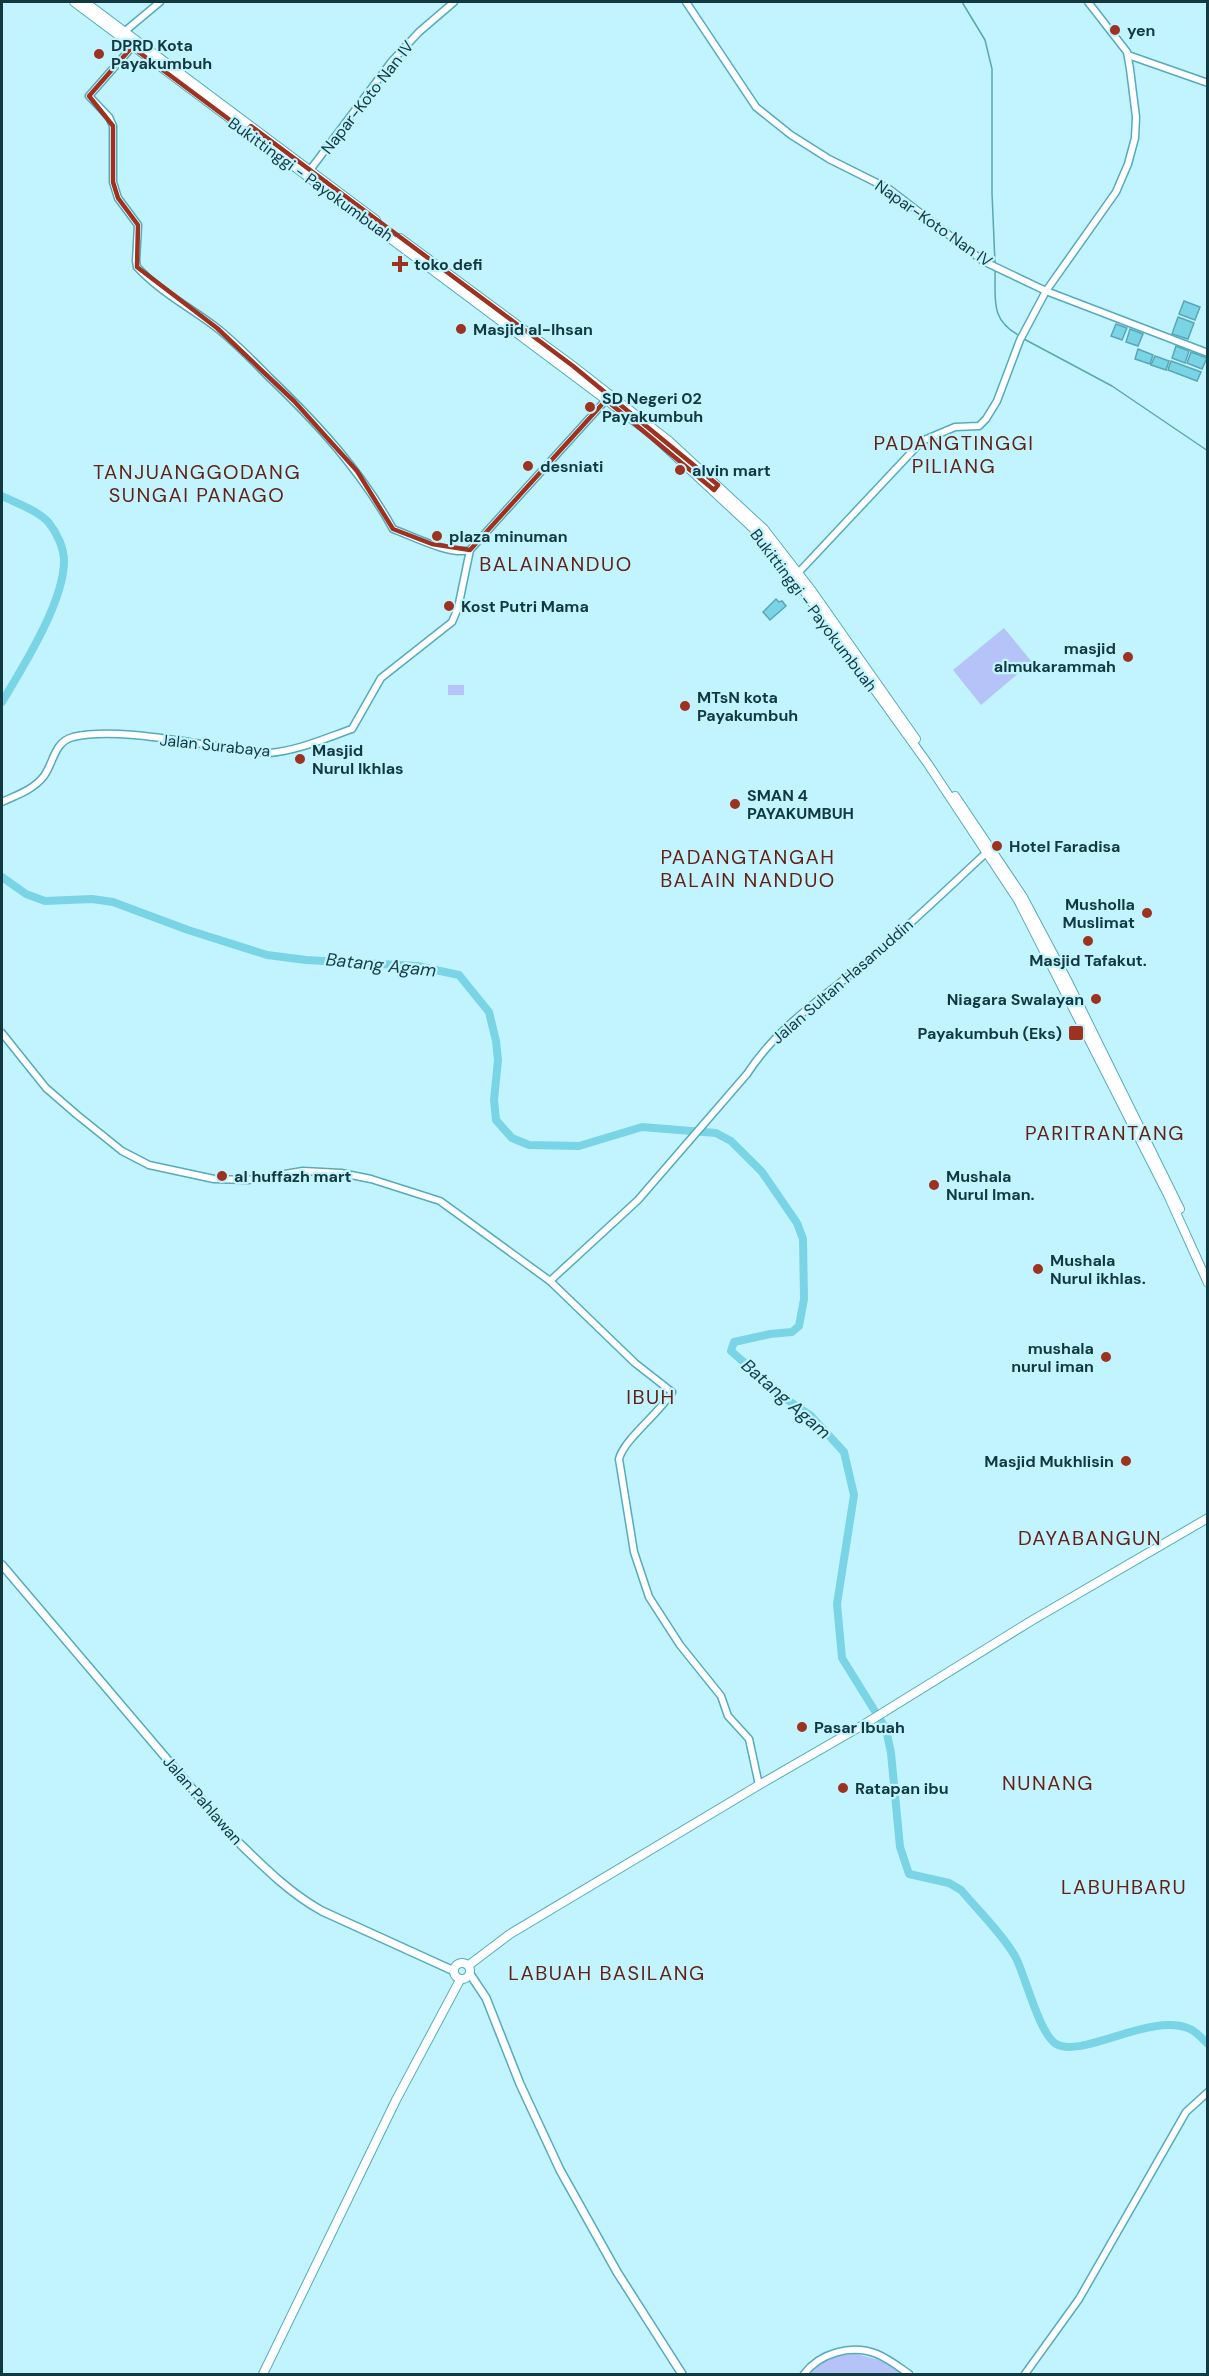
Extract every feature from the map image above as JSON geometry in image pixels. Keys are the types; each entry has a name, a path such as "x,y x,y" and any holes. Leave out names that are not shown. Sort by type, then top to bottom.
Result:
{"main road":[{"name":"Bukittinggi - Payokumbuah","path":"74,2 132,47 230,115"},
{"name":"Bukittinggi - Payokumbuah","path":"84,2 653,435 764,529 799,572 1023,897 1108,1069 1208,1283"},
{"name":"Bukittinggi - Payokumbuah","path":"248,129 310,170 573,366 669,441 771,548 901,722 1018,900 1173,1192 1208,1270"},
{"path":"469,1965 510,1935 863,1725 1031,1621 1208,1518"},
{"name":"Jalan Pahlawan","path":"2,1565 234,1838 274,1877 301,1900 322,1911 454,1971"},
{"path":"460,1980 454,1971 458,1964 461,1962 469,1965"},
{"path":"469,1965 470,1974 486,1998 520,2084 560,2170 607,2255 681,2374"},
{"path":"263,2374 396,2100 460,1980 470,1974"}],"street":[{"path":"124,32 160,2"},
{"name":"Napar-Koto Nan IV","path":"310,170 392,61 419,32 453,2"},
{"name":"Napar-Koto Nan IV","path":"686,2 756,107 791,135 829,159 889,189 945,234 996,267 1046,291 1208,353"},
{"path":"799,572 922,441 955,427 979,426 986,420 997,401 1020,340 1046,291 1116,192 1131,157 1135,138 1136,117 1128,55 1088,2"},
{"path":"132,47 89,96 109,117 113,126 114,188 118,198 138,225 137,267 181,303 217,328 294,401 357,471 393,529 432,544 463,552 470,550"},
{"path":"1128,55 1208,83"},
{"name":"Jalan Surabaya","path":"2,802 26,792 36,784 45,775 58,747 72,738 90,735 137,736 268,753 318,741 352,729 381,678 452,622 458,608 470,550 606,400"},
{"path":"463,552 468,559"},
{"name":"Jalan Sultan Hasanuddin","path":"550,1281 638,1200 784,1029 867,961 986,853"},
{"path":"2,1033 32,1071 76,1114 114,1146 149,1165 214,1179 248,1180 286,1172 313,1171 371,1179 440,1201 550,1281 635,1363 672,1392 661,1409 624,1449 619,1459 634,1552 654,1606 680,1645 721,1696 728,1716 749,1739 759,1785"},
{"path":"1025,2374 1079,2299 1186,2112 1208,2092"},
{"path":"804,2374 818,2361 828,2356 857,2350 878,2355 909,2374"}],"highlighted area":[{"path":"132,47 246,132 251,126 573,366 718,485 714,490 606,400 470,550 432,544 393,529 357,471 294,401 217,328 137,267 138,225 118,198 113,182 113,126 89,96"}],"shaded area":[{"path":"1184,301 1200,307 1195,320 1179,314"},
{"path":"1178,317 1194,323 1188,339 1172,334"},
{"path":"1116,324 1127,328 1122,340 1111,336"},
{"path":"1130,329 1143,334 1138,346 1126,342"},
{"path":"1176,346 1189,351 1185,363 1172,358"},
{"path":"1138,349 1153,355 1150,364 1135,359"},
{"path":"1191,352 1207,358 1202,369 1187,363"},
{"path":"1155,356 1169,361 1166,370 1151,365"},
{"path":"1171,361 1201,372 1197,381 1168,370"},
{"path":"776,599 779,602 782,601 786,606 770,620 763,612"},
{"path":"1004,628 1032,662 981,705 953,670"},
{"path":"448,685 464,685 464,695 448,695"},
{"path":"856,2354 880,2360 903,2374 808,2374 830,2359"}],"waterway":[{"path":"962,2 985,40 992,69 992,193 995,263"},
{"path":"995,268 996,308 1003,323 1020,336"},
{"path":"1024,339 1112,386 1208,451"},
{"name":"Batang Agam","path":"2,496 33,511 49,523 60,541 64,561 62,577 50,614 31,653 2,702"},
{"name":"Batang Agam","path":"2,877 26,894 45,901 92,899 113,902 188,930 267,955 306,960 417,966 459,975 489,1012 498,1060 494,1100 496,1120 512,1138 529,1145 579,1146 642,1127 716,1133 731,1141 762,1172 797,1223 803,1239 804,1299 799,1326 792,1332 734,1342 731,1351 786,1399 810,1415 844,1452 854,1495 837,1604 842,1658 886,1729 891,1753 900,1847 909,1874 949,1883 961,1890 990,1923 1016,1958 1044,2029 1056,2044 1068,2047 1083,2045 1138,2030 1175,2025 1192,2030 1208,2044"}],"place":[{"name":"yen","path":"1115,30"},
{"name":"DPRD Kota Payakumbuh","path":"99,54"},
{"name":"toko defi","path":"400,264"},
{"name":"Masjid al-Ihsan","path":"461,329"},
{"name":"SD Negeri 02 Payakumbuh","path":"590,407"},
{"name":"desniati","path":"528,466"},
{"name":"alvin mart","path":"680,470"},
{"name":"plaza minuman","path":"437,536"},
{"name":"Kost Putri Mama","path":"449,606"},
{"name":"masjid almukarammah","path":"1128,657"},
{"name":"MTsN kota Payakumbuh","path":"685,706"},
{"name":"Masjid Nurul Ikhlas","path":"300,759"},
{"name":"SMAN 4 PAYAKUMBUH","path":"735,804"},
{"name":"Hotel Faradisa","path":"997,846"},
{"name":"Musholla Muslimat","path":"1147,913"},
{"name":"Masjid Tafakut.","path":"1088,941"},
{"name":"Niagara Swalayan","path":"1096,999"},
{"name":"Payakumbuh (Eks)","path":"1076,1033"},
{"name":"al huffazh mart","path":"222,1176"},
{"name":"Mushala Nurul Iman.","path":"934,1185"},
{"name":"Mushala Nurul ikhlas.","path":"1038,1269"},
{"name":"mushala nurul iman","path":"1106,1357"},
{"name":"Masjid Mukhlisin","path":"1126,1461"},
{"name":"Pasar Ibuah","path":"802,1727"},
{"name":"Ratapan ibu","path":"843,1788"}],"district":[{"name":"PADANGTINGGI PILIANG","path":"954,454"},
{"name":"TANJUANGGODANG SUNGAI PANAGO","path":"197,484"},
{"name":"BALAINANDUO","path":"556,564"},
{"name":"PADANGTANGAH BALAIN NANDUO","path":"748,868"},
{"name":"PARITRANTANG","path":"1105,1133"},
{"name":"IBUH","path":"651,1397"},
{"name":"DAYABANGUN","path":"1090,1538"},
{"name":"NUNANG","path":"1048,1783"},
{"name":"LABUHBARU","path":"1124,1887"},
{"name":"LABUAH BASILANG","path":"607,1973"}]}
